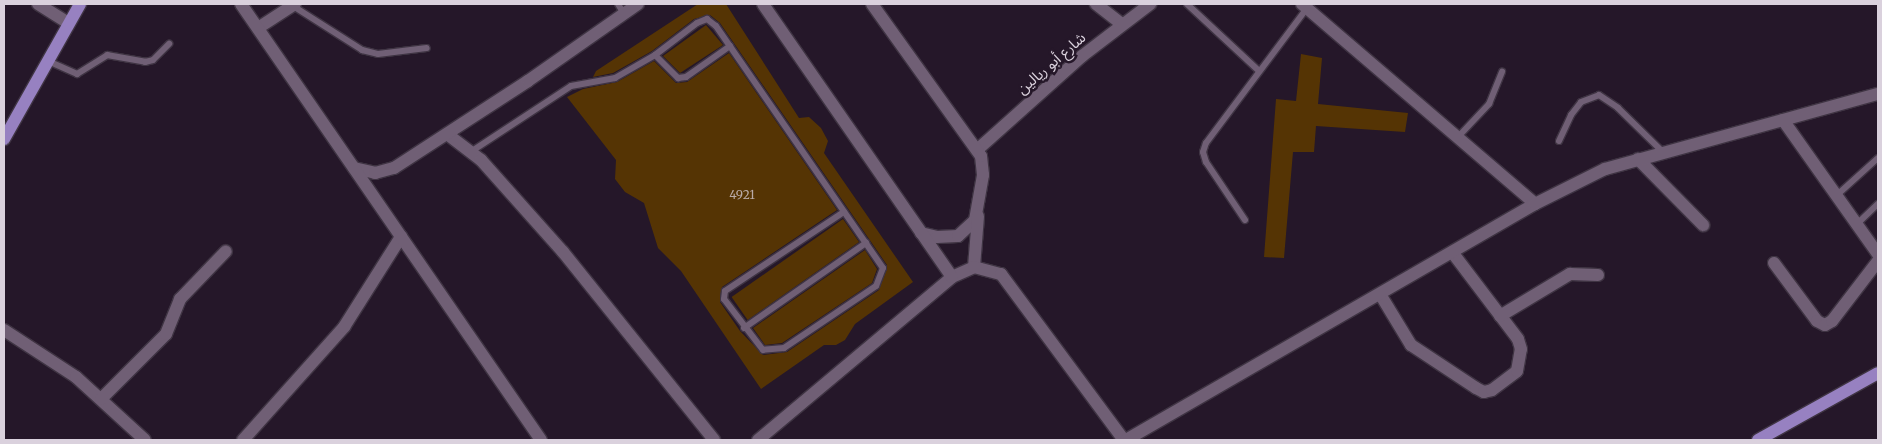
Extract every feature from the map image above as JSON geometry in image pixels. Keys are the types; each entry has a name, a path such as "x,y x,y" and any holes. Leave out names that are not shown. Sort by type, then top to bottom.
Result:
{"main road":[{"path":"6,131 80,4"},
{"path":"1758,440 1878,373"}],"street":[{"path":"38,4 69,23"},
{"path":"242,4 541,440"},
{"path":"354,168 384,173 447,134 621,9 638,4"},
{"path":"763,4 952,277"},
{"path":"872,4 979,153 983,175 978,210 974,267"},
{"path":"1096,4 1122,24"},
{"name":"شارع أبو ريالين","path":"979,153 1122,24 1150,4"},
{"path":"258,28 294,5"},
{"path":"1304,6 1535,204"},
{"path":"758,440 952,277 974,267 1001,274 1011,284 1125,440 1535,204 1605,169 1878,94"},
{"path":"1783,120 1878,254"},
{"path":"447,134 472,151 563,252 714,440"},
{"path":"1638,159 1703,224"},
{"path":"921,233 937,237 958,236 975,220 978,210"},
{"path":"243,440 344,327 401,237"},
{"path":"100,399 166,334 180,299 226,251"},
{"path":"1380,294 1410,344 1484,392 1492,390 1517,371 1521,360 1518,339 1452,252"},
{"path":"1774,263 1817,321 1825,325 1832,321 1878,261"},
{"path":"1500,316 1570,274 1598,275"},
{"path":"4,330 76,377 145,440"}],"lane":[{"path":"1187,4 1259,72"},
{"path":"294,5 362,50 378,54 427,48"},
{"path":"1245,220 1206,162 1203,152 1206,143 1259,72 1304,6"},
{"path":"472,151 571,86 607,81 656,55 697,22 707,19 716,26 883,268 876,286 784,348 763,350 744,328 724,299 725,291 844,212"},
{"path":"48,61 76,74 107,55 145,62 153,60 169,44"},
{"path":"656,55 678,78 686,77 730,46"},
{"path":"1457,138 1490,104 1502,72"},
{"path":"1559,142 1571,115 1581,102 1599,95 1612,103 1662,152"},
{"path":"1837,195 1878,158"},
{"path":"1857,224 1878,204"},
{"path":"744,328 866,243"}],"building":[{"path":"698,4 726,4 799,118 809,117 821,128 828,141 824,153 913,282 855,324 845,340 836,345 824,345 761,389 681,271 658,248 644,203 625,192 615,179 616,160 567,97 583,89 617,82 654,61 676,83 687,82 729,53 837,210 722,287 720,302 740,331 763,355 787,352 879,290 887,265 720,23 710,15 694,19 652,51 613,73 593,77 596,71"},
{"path":"706,25 723,45 680,73 663,56"},
{"path":"1301,54 1322,58 1318,104 1408,113 1405,132 1316,126 1314,152 1293,152 1284,258 1264,257 1276,99 1296,101"},
{"path":"843,219 859,242 748,320 732,297"},
{"path":"865,250 877,269 872,283 782,343 765,345 753,328"}]}
